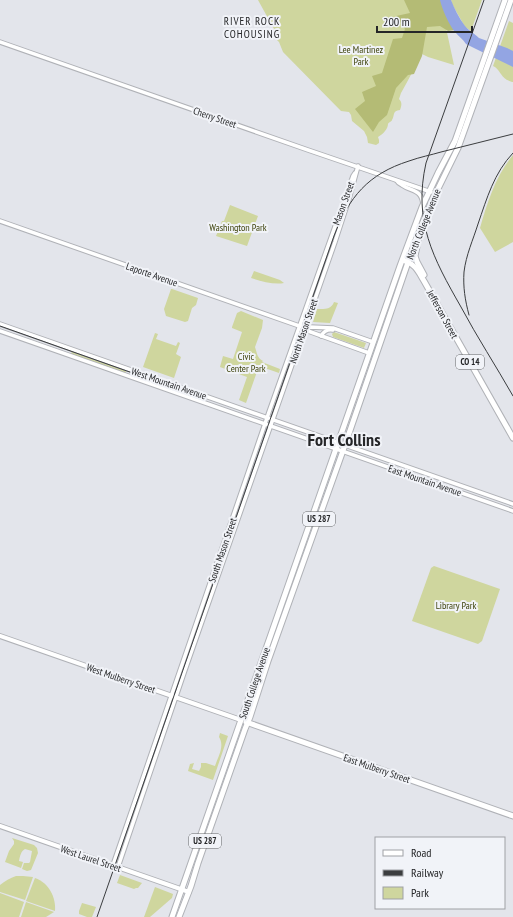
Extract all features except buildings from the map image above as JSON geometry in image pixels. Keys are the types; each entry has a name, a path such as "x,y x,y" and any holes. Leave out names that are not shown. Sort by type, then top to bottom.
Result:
{"highway":[{"name":"North College Avenue","path":"343,451 420,230 458,148 497,31 505,0"},
{"name":"North College Avenue","path":"497,31 511,0"},
{"name":"North College Avenue","path":"336,449 402,260 423,206 455,141 485,66"},
{"name":"CO 14","path":"420,230 415,256 424,274 424,281"},
{"name":"Jefferson Street","path":"402,260 415,266 513,438"},
{"name":"South College Avenue","path":"172,917 336,449"},
{"name":"South College Avenue","path":"179,917 343,451"},
{"name":"East Mulberry Street","path":"241,720 513,816"},
{"path":"223,791 222,783 226,771 226,763"},
{"path":"212,821 212,815 218,797 217,789"}],"main road":[{"name":"West Mulberry Street","path":"0,636 241,720"},
{"name":"West Laurel Street","path":"0,826 189,892"}],"street":[{"name":"Cherry Street","path":"0,42 436,193"},
{"name":"Mason Street","path":"336,237 356,177 358,166"},
{"name":"Mason Street","path":"332,235 353,176 356,172"},
{"path":"394,179 402,186 418,193 422,199 423,206"},
{"name":"Laporte Avenue","path":"0,221 300,326 308,331 370,353"},
{"name":"South Mason Street","path":"118,867 268,418 332,235"},
{"name":"North Mason Street","path":"270,426 336,237"},
{"name":"West Mountain Avenue","path":"0,324 338,443"},
{"name":"Laporte Avenue","path":"305,328 328,327 373,342"},
{"path":"321,336 329,330 348,333"},
{"name":"West Mountain Avenue","path":"0,331 336,449"},
{"name":"South Mason Street","path":"113,865 270,426"},
{"name":"East Mountain Avenue","path":"338,443 513,504"},
{"name":"East Mountain Avenue","path":"336,449 513,511"}],"green space":[{"name":"Lee Martinez Park","path":"258,0 440,0 454,65 422,54 401,93 399,99 401,101 400,110 395,112 386,130 378,137 379,143 376,145 368,143 364,131 352,121 349,112 341,111 283,52 279,42 270,33 274,29"},
{"path":"404,0 443,0 456,30 448,31 440,26 427,27 422,56 414,74 408,75 396,88 387,115 379,122 373,132 355,109 365,101 362,92 376,86 372,76 382,73 393,39 402,38 405,29 396,16 410,13"},
{"path":"451,0 482,0 471,31 465,27"},
{"path":"509,21 513,23 513,82 503,77 493,66"},
{"path":"513,155 513,242 495,252 480,228 497,180"},
{"name":"Washington Park","path":"230,205 258,216 247,246 216,236"},
{"path":"254,271 280,280 284,283 272,283 251,278"},
{"path":"171,289 198,298 196,305 192,308 188,321 185,322 166,316 164,309"},
{"path":"334,302 338,303 330,323 313,322 317,309 329,308"},
{"name":"Civic Center Park","path":"241,311 263,320 262,328 255,347 257,353 263,361 262,362 280,369 279,373 259,366 246,403 239,400 247,377 220,367 223,356 233,359 242,332 232,327 237,313"},
{"path":"334,332 366,343 364,348 333,337 332,334"},
{"path":"155,333 158,334 156,339 176,346 178,342 180,343 176,354 181,357 174,378 143,367"},
{"path":"72,351 125,369 126,372 125,373 72,355"},
{"path":"141,375 191,393 191,395 189,396 141,379"},
{"name":"Library Park","path":"434,566 500,589 482,641 478,644 412,621 431,568"},
{"path":"220,733 228,736 213,780 188,771 190,764 194,763 192,769 199,771 201,763 215,766 221,748 221,740 219,737"},
{"path":"12,838 34,845 37,848 38,853 31,870 27,871 22,869 24,863 30,862 32,851 25,849 22,852 19,861 23,862 21,868 5,862 9,851 14,844"},
{"path":"120,875 142,883 138,888 134,889 117,883"},
{"path":"16,876 33,877 25,900 0,892 0,885"},
{"path":"35,878 44,883 51,891 55,911 26,901"},
{"path":"155,887 173,894 172,898 150,917 144,917"},
{"path":"0,893 24,902 19,917 0,917"},
{"path":"26,902 54,912 46,917 21,917"},
{"path":"82,903 96,907 92,917 79,914"}],"water":[{"path":"440,0 451,0 465,26 479,38 513,51 513,67 466,44 450,25"}],"tram line":[{"path":"0,326 189,393"}],"railway":[{"path":"484,0 426,163 422,203 428,238 442,272 473,329 513,396"},
{"path":"97,917 334,236 346,210 371,180 395,166 421,157 513,134"},
{"path":"469,315 465,299 464,283 466,260 492,186 506,161 513,153"}],"district":[{"name":"RIVER ROCK COHOUSING","path":"252,27"},
{"name":"Fort Collins","path":"344,440"}]}
